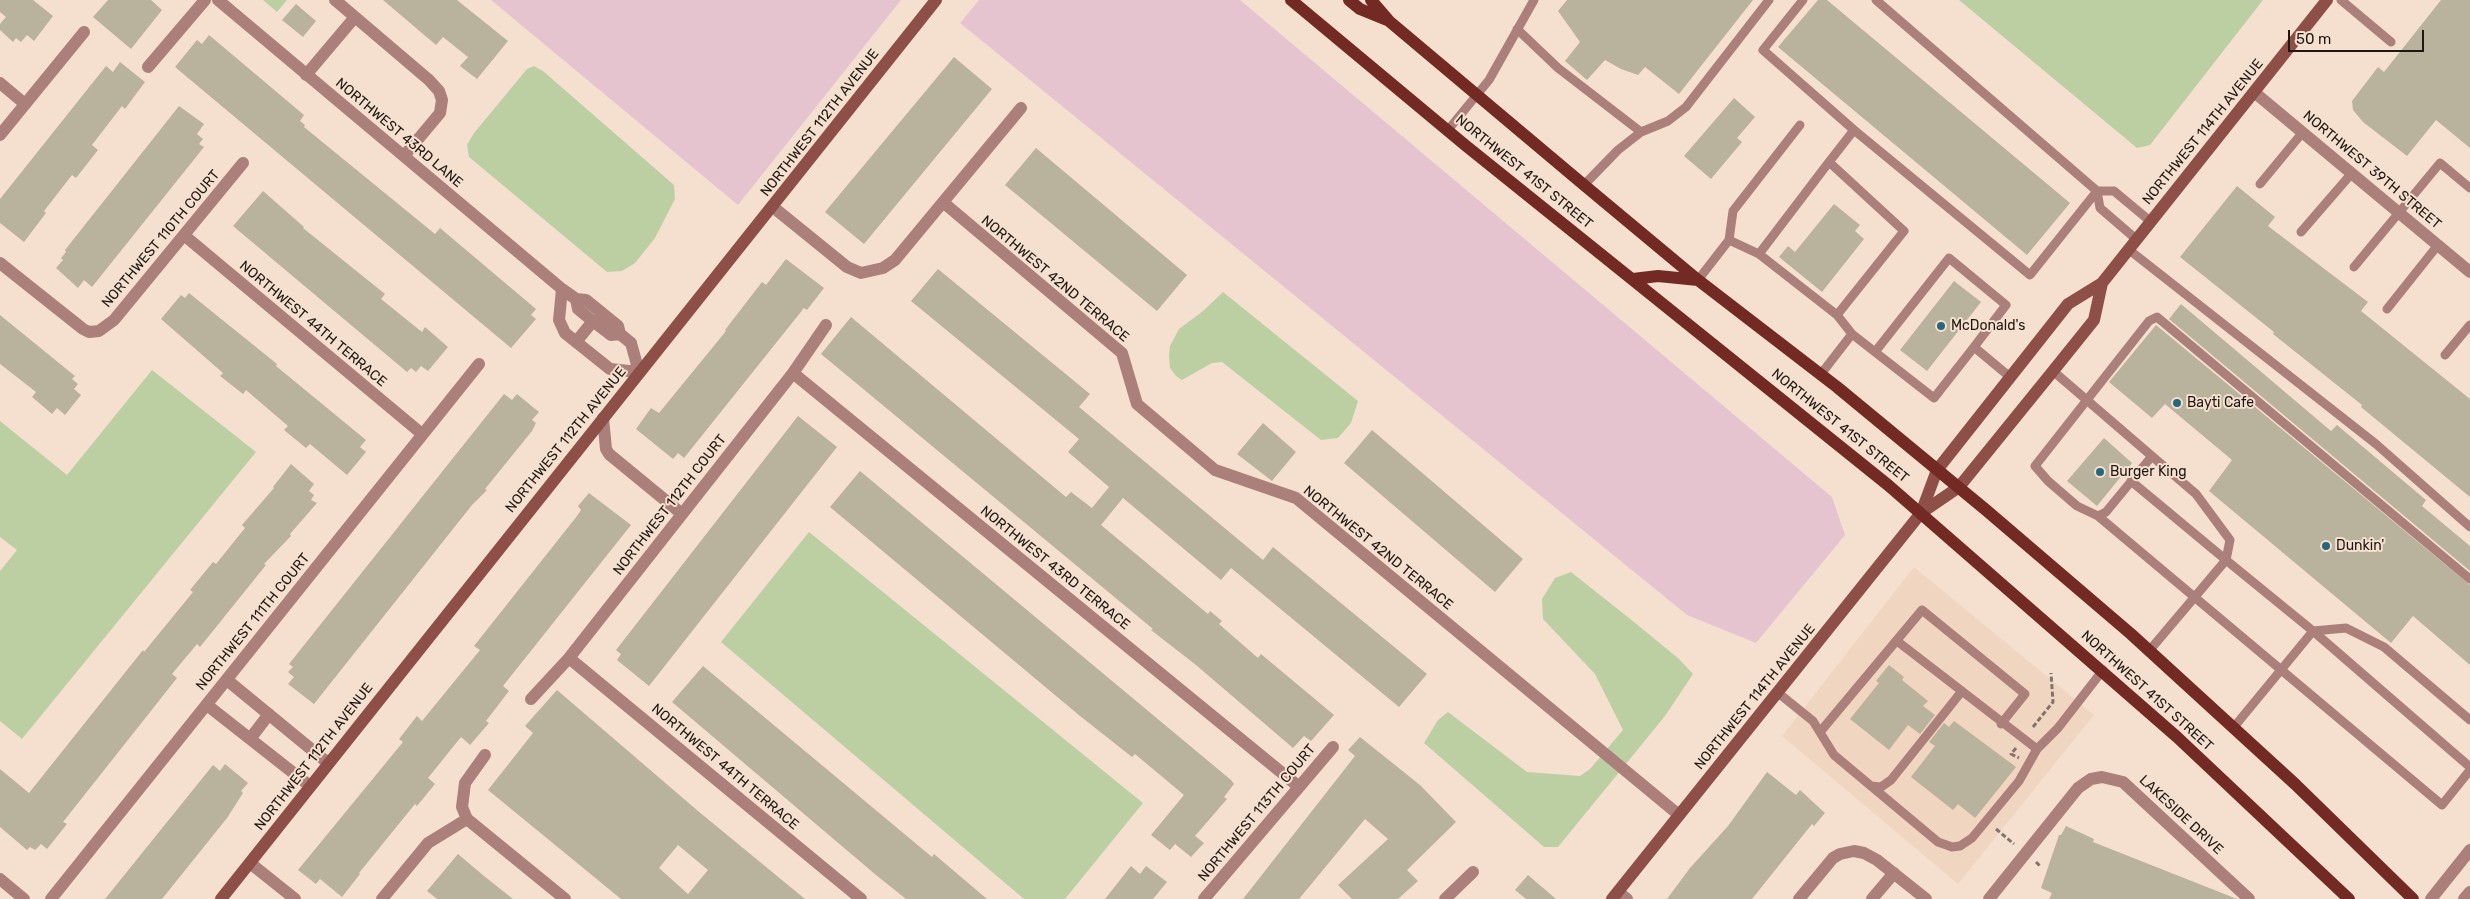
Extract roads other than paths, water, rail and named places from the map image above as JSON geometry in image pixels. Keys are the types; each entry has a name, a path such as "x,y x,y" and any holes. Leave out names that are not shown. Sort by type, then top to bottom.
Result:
{"main road":[{"name":"NORTHWEST 41ST STREET","path":"1291,0 1448,130 1921,513 2178,737 2349,899"},
{"name":"NORTHWEST 41ST STREET","path":"1349,0 1360,10 1389,21"},
{"name":"NORTHWEST 41ST STREET","path":"1371,0 1389,21 1698,280 1821,374 1959,487 2234,727 2413,899"},
{"path":"1632,278 1658,276 1698,280"}],"street":[{"path":"148,67 205,0"},
{"name":"NORTHWEST 43RD LANE","path":"218,0 562,289 576,299 586,300 618,326 620,334 631,343 640,372"},
{"path":"335,0 430,80 439,91 442,100 440,113 404,156"},
{"name":"NORTHWEST 112TH AVENUE","path":"221,899 936,0"},
{"name":"NORTHWEST 114TH AVENUE","path":"1921,513 1937,470 2010,377 2068,304 2102,283 2327,0"},
{"path":"306,75 355,17"},
{"path":"0,135 84,32"},
{"path":"0,83 25,104"},
{"name":"NORTHWEST 39TH STREET","path":"2254,92 2470,272"},
{"path":"773,207 847,267 867,273 883,268 895,260 1021,108"},
{"name":"NORTHWEST 110TH COURT","path":"0,263 84,330 89,332 100,331 114,320 243,163"},
{"name":"NORTHWEST 42ND TERRACE","path":"944,203 1122,354 1136,404 1215,470 1296,498 1680,815"},
{"name":"NORTHWEST 44TH TERRACE","path":"184,236 422,434"},
{"name":"NORTHWEST 114TH AVENUE","path":"1619,897 1680,815 1921,513 1959,487 2094,320 2102,283"},
{"path":"562,289 559,320 565,332 610,369 640,372"},
{"name":"NORTHWEST 43RD LANE","path":"576,299 578,309 593,321 612,336 620,334"},
{"path":"576,342 593,321"},
{"name":"NORTHWEST 112TH COURT","path":"531,699 569,658 793,373 826,325"},
{"name":"NORTHWEST 111TH COURT","path":"51,899 479,364"},
{"name":"NORTHWEST 43RD TERRACE","path":"793,373 1298,786"},
{"path":"603,418 606,449 609,454 682,514"},
{"name":"NORTHWEST 44TH TERRACE","path":"569,658 861,899"},
{"path":"227,680 328,763"},
{"path":"207,705 310,786"},
{"path":"250,739 270,714"},
{"name":"NORTHWEST 113TH COURT","path":"1204,899 1333,747"},
{"path":"485,755 464,783 462,807 467,819 565,899"},
{"name":"LAKESIDE DRIVE","path":"1989,899 2078,788 2091,779 2102,776 2123,782 2248,899"},
{"path":"382,899 428,843 467,819"},
{"path":"2431,899 2470,850"},
{"path":"1799,899 1831,860 1844,853 1854,851 1868,854 1926,899"},
{"path":"250,863 296,899"},
{"path":"1444,899 1473,872"},
{"path":"1872,899 1894,873"},
{"path":"0,879 24,899"},
{"path":"2464,899 2470,892"}],"lane":[{"path":"1448,130 1489,80 1534,0"},
{"path":"1584,185 1618,150 1640,132 1668,121 1686,106 1769,0"},
{"path":"1803,0 1762,50 1854,130 2030,275 2097,191"},
{"path":"1876,0 2097,191 2114,192 2150,221"},
{"path":"2341,0 2391,42"},
{"path":"1517,29 1558,68 1640,132"},
{"path":"1698,280 1729,240 1734,211 1800,125"},
{"path":"1759,254 1854,130"},
{"path":"2260,184 2303,132"},
{"path":"1828,162 1904,231 1837,315"},
{"path":"2354,267 2440,163 2470,188"},
{"path":"2301,232 2352,173"},
{"path":"2097,191 2100,208 2132,244 2376,444 2470,527"},
{"path":"1729,240 1759,254 1837,315 1852,334 1875,352 1934,398 2006,305 1949,258 1875,352"},
{"path":"2387,309 2438,245"},
{"path":"2130,482 2313,631 2470,768 2442,805 2098,516 2077,506 2037,471 2035,466 2149,321 2157,318 2162,320 2470,579"},
{"path":"2445,355 2470,325"},
{"path":"1821,374 1852,334"},
{"path":"1974,347 2010,377"},
{"path":"2053,371 2196,494 2230,540 2226,560 2149,651"},
{"path":"2098,516 2106,512 2152,456"},
{"path":"1820,732 1922,610 2025,694 2001,724"},
{"path":"2234,727 2313,631 2346,628 2384,647 2470,720"},
{"path":"1897,641 2001,724 2037,749"},
{"path":"1777,692 1813,721 1834,755 1941,844 1956,847 1972,838 2019,781 2037,749 2054,733 2103,670"},
{"path":"1871,786 1881,787 1892,780 1962,691"}],"place":[{"name":"McDonald's","path":"1941,326"},
{"name":"Bayti Cafe","path":"2177,403"},
{"name":"Burger King","path":"2100,472"},
{"name":"Dunkin'","path":"2326,546"}]}
